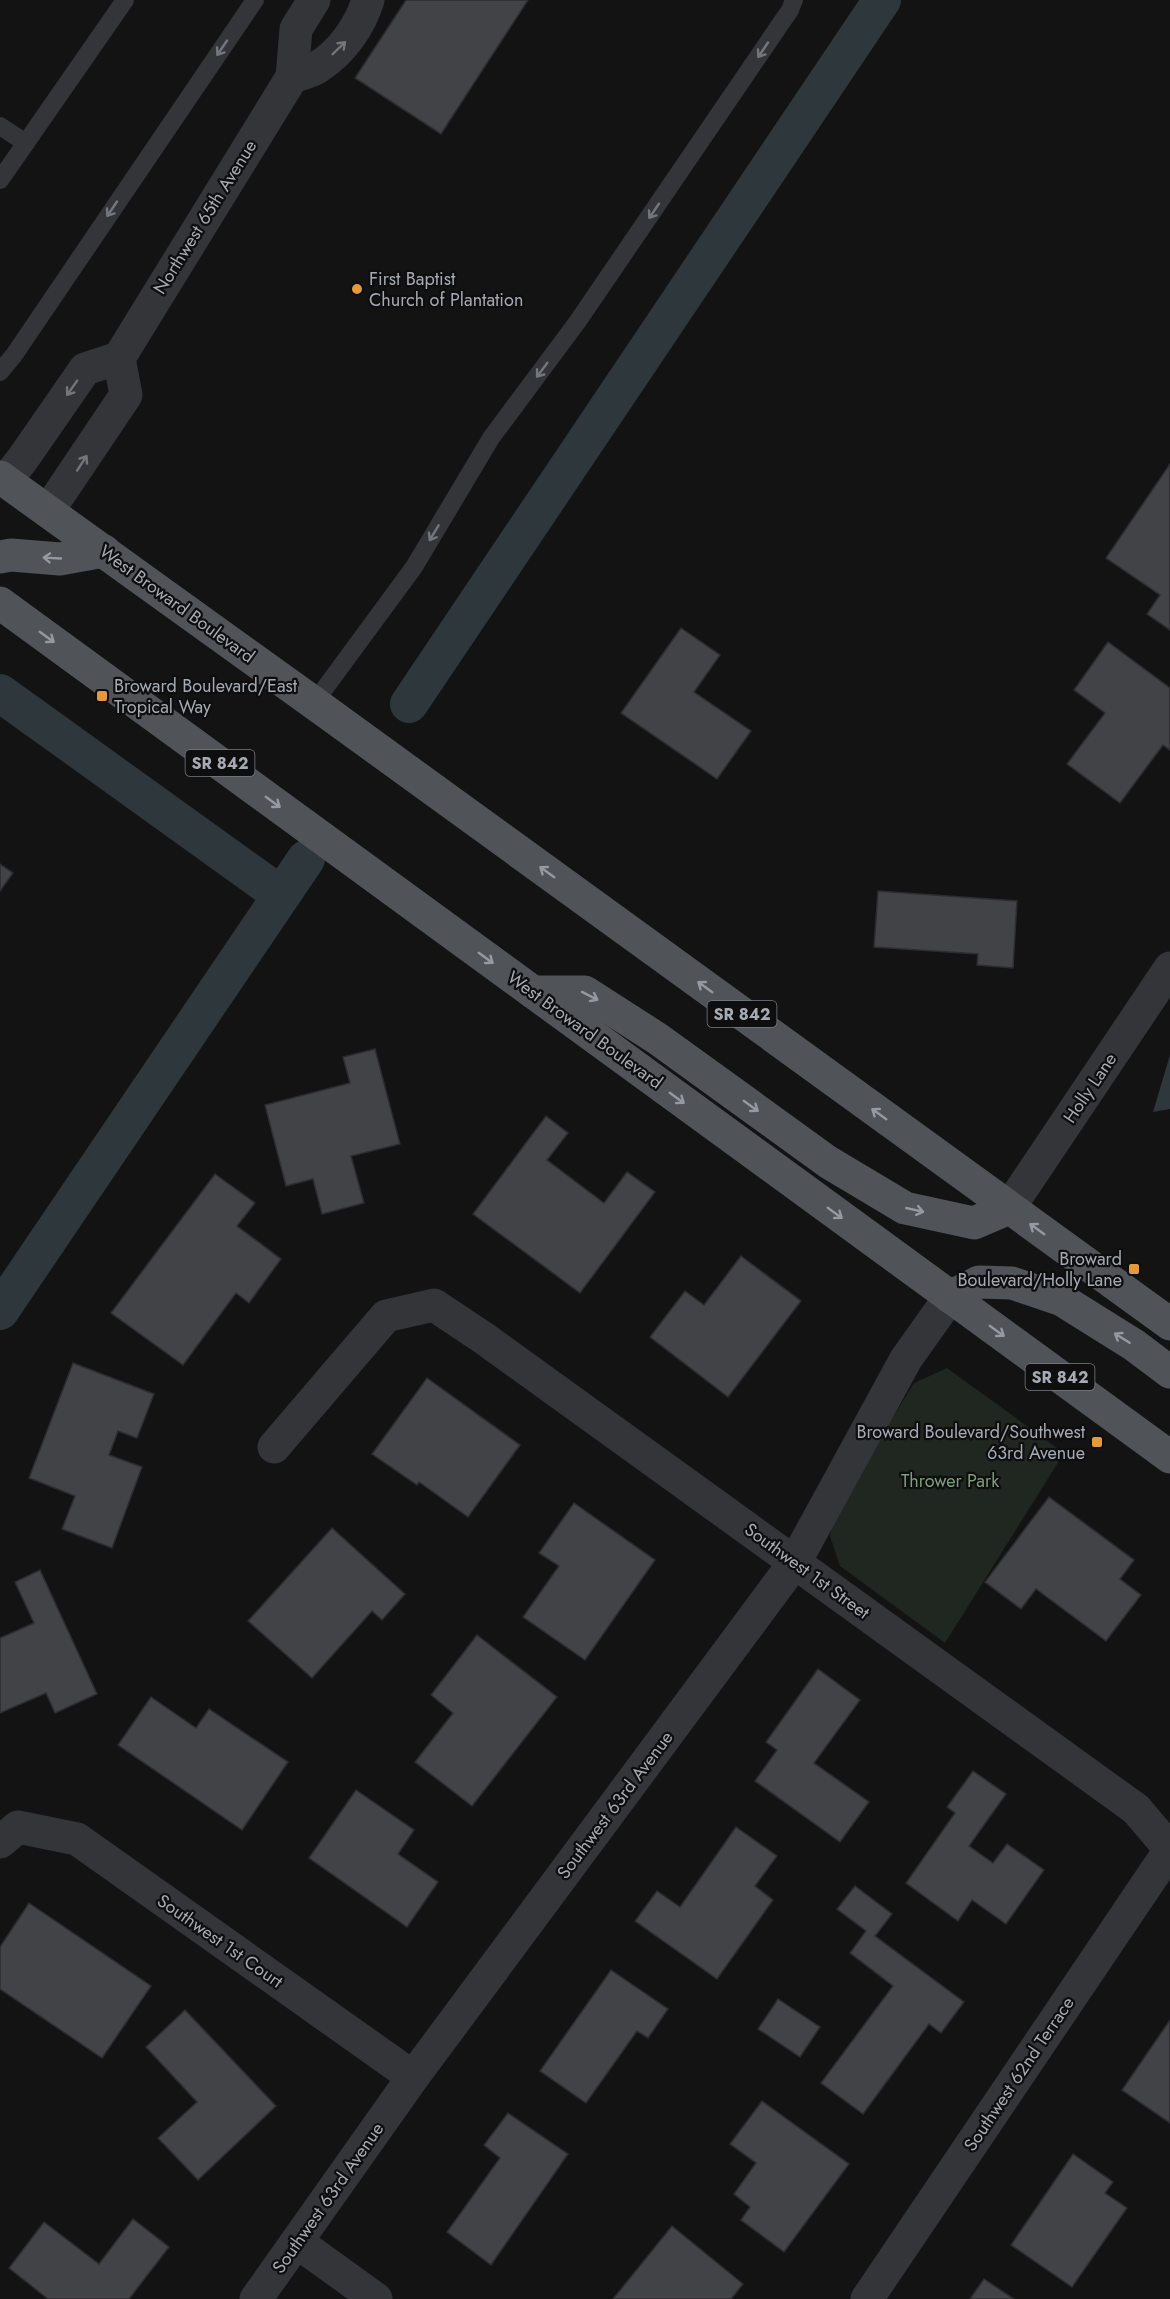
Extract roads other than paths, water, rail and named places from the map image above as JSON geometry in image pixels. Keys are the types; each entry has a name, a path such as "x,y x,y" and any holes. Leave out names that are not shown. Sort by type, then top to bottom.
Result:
{"main road":[{"name":"West Broward Boulevard","path":"2,479 1170,1324"},
{"path":"0,557 11,555 60,559 104,551"},
{"name":"West Broward Boulevard","path":"0,603 1170,1457"},
{"path":"533,992 585,992 658,1039 828,1162 905,1208 974,1222 1009,1208"},
{"path":"950,1297 979,1282 1012,1283 1062,1300 1134,1345 1170,1371"}],"street":[{"name":"Northwest 65th Avenue","path":"119,358 292,77 296,29 314,0"},
{"path":"292,77 317,68 345,44 364,13 368,0"},
{"path":"2,479 22,460 85,369 119,358 126,395 48,511"},
{"name":"Holly Lane","path":"1009,1208 1170,968"},
{"name":"Southwest 63rd Avenue","path":"256,2299 413,2078 795,1562 906,1359 950,1297"},
{"name":"Southwest 1st Street","path":"274,1447 386,1316 434,1305 485,1339 1136,1809 1170,1849"},
{"name":"Southwest 1st Court","path":"9,1834 77,1839 413,2078"},
{"name":"Southwest 62nd Terrace","path":"867,2299 1170,1849"},
{"path":"297,2242 376,2299"}],"lane":[{"path":"0,180 124,0"},
{"path":"0,372 14,355 255,0"},
{"path":"314,703 414,567 491,438 578,321 790,10 794,0"},
{"path":"0,126 26,143"}],"waterway":[{"path":"409,704 882,0"},
{"path":"0,693 281,895"},
{"path":"0,1311 306,859"}],"place":[{"name":"First Baptist Church of Plantation","path":"357,289"},
{"name":"Broward Boulevard/East Tropical Way","path":"102,696"},
{"name":"Broward Boulevard/Holly Lane","path":"1134,1269"},
{"name":"Broward Boulevard/Southwest 63rd Avenue","path":"1097,1442"}],"park label":[{"name":"Thrower Park","path":"950,1481"}]}
